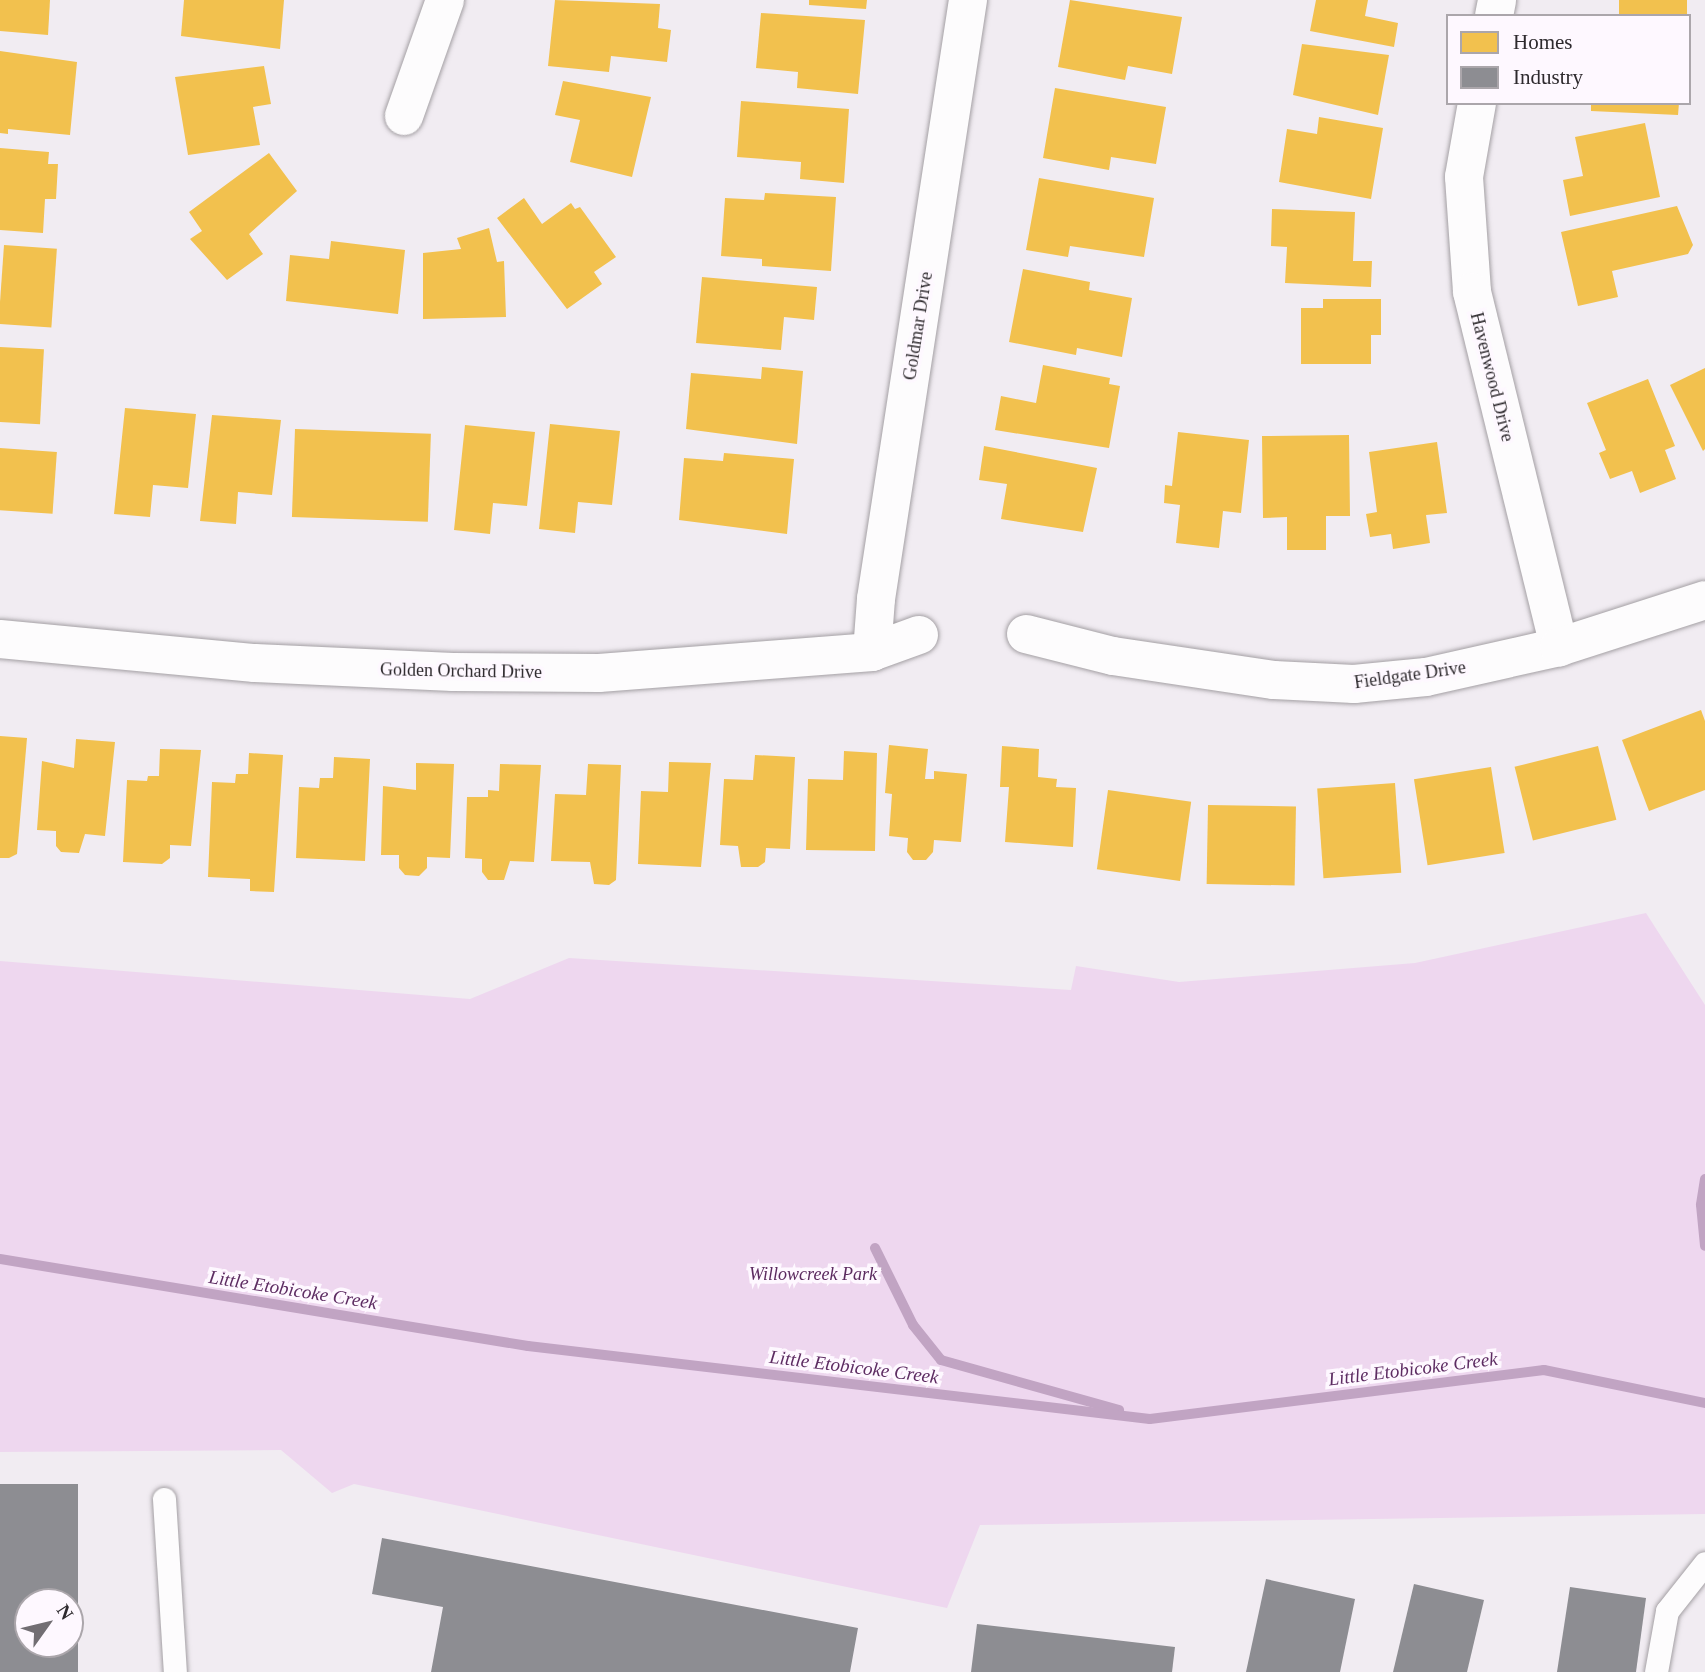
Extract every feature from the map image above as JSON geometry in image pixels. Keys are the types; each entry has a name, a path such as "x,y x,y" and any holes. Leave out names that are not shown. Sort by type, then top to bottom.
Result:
{"street":[{"path":"404,116 446,0"},
{"name":"Goldmar Drive","path":"872,652 876,599 968,0"},
{"name":"Havenwood Drive","path":"1477,105 1464,177 1472,292 1559,647"},
{"name":"Fieldgate Drive","path":"1026,634 1113,656 1274,680 1354,684 1426,677 1559,647 1705,600"},
{"name":"Golden Orchard Drive","path":"0,639 255,663 453,672 598,673 872,652 919,635"}],"lane":[{"path":"164,1499 175,1672"},
{"path":"1656,1672 1667,1611 1705,1563"}],"green space":[{"name":"Willowcreek Park","path":"1646,913 1705,1005 1705,1514 980,1525 947,1608 354,1484 332,1493 281,1450 0,1452 0,961 470,999 569,958 1071,990 1076,966 1179,982 1415,963"}],"building: Homes":[{"path":"0,0 50,0 48,35 0,31"},
{"path":"184,0 284,0 280,49 181,36"},
{"path":"555,0 660,4 658,28 671,30 667,62 611,56 609,72 548,66"},
{"path":"809,0 867,0 866,9 809,5"},
{"path":"1070,0 1182,17 1172,74 1128,66 1125,80 1058,67"},
{"path":"1316,0 1368,0 1365,16 1398,23 1394,47 1310,31"},
{"path":"1619,0 1687,0 1687,14 1619,14"},
{"path":"761,13 865,20 858,94 797,88 798,72 756,68"},
{"path":"1302,44 1389,55 1378,115 1293,95"},
{"path":"0,51 77,62 70,135 8,129 8,134 0,133"},
{"path":"264,66 271,104 253,107 260,145 188,155 175,77"},
{"path":"563,81 651,97 632,177 570,162 580,120 555,115"},
{"path":"1055,88 1166,107 1156,164 1111,157 1109,170 1043,158"},
{"path":"741,101 849,109 844,183 800,179 801,162 737,157"},
{"path":"1591,105 1679,105 1678,115 1591,111"},
{"path":"1319,117 1383,128 1371,199 1279,182 1287,129 1317,134"},
{"path":"1645,123 1660,197 1570,216 1563,180 1583,176 1575,137"},
{"path":"0,148 49,152 48,164 58,164 56,199 45,199 43,233 0,230"},
{"path":"269,153 297,191 249,234 263,254 227,280 190,239 202,231 189,212"},
{"path":"1039,178 1154,198 1144,257 1070,246 1068,257 1026,250"},
{"path":"765,193 836,197 831,271 762,266 762,259 721,256 725,198 764,200"},
{"path":"524,198 542,224 571,203 575,209 580,207 616,257 594,272 602,284 567,309 497,218"},
{"path":"1677,206 1693,245 1688,254 1612,271 1618,297 1578,306 1561,232"},
{"path":"1272,209 1355,212 1353,261 1372,261 1371,287 1285,283 1287,247 1271,246"},
{"path":"489,228 497,262 504,261 506,317 423,319 423,253 461,249 457,238"},
{"path":"331,241 405,250 398,314 286,301 290,255 329,259"},
{"path":"4,245 57,249 51,328 0,324"},
{"path":"1023,269 1090,282 1089,290 1132,298 1122,357 1077,348 1076,355 1009,342"},
{"path":"702,277 817,287 814,320 784,317 781,350 696,343"},
{"path":"1323,299 1381,299 1381,335 1371,335 1371,364 1301,364 1301,308 1323,308"},
{"path":"0,347 44,349 40,424 0,422"},
{"path":"1043,365 1110,378 1109,384 1120,386 1109,448 995,430 1001,396 1036,403"},
{"path":"762,367 803,371 797,444 686,429 691,373 761,379"},
{"path":"1705,368 1705,449 1703,451 1670,385"},
{"path":"1648,379 1675,446 1665,450 1676,479 1640,493 1632,471 1610,479 1599,453 1606,450 1587,403"},
{"path":"125,408 196,414 188,488 153,485 150,517 114,514"},
{"path":"212,415 281,420 272,495 238,492 236,524 200,521"},
{"path":"550,424 620,431 612,505 578,502 575,533 539,529"},
{"path":"465,425 535,432 527,506 493,503 490,534 454,530"},
{"path":"295,429 431,434 428,522 292,517"},
{"path":"1178,432 1249,440 1241,513 1223,511 1219,548 1176,543 1180,505 1164,503 1165,485 1172,486"},
{"path":"1349,435 1350,516 1326,516 1326,550 1287,550 1287,517 1263,518 1262,436"},
{"path":"1437,442 1447,513 1426,515 1430,543 1393,549 1391,534 1370,537 1366,514 1377,512 1369,452"},
{"path":"984,446 1097,468 1083,532 1001,519 1007,484 979,480"},
{"path":"0,448 57,452 53,514 0,510"},
{"path":"724,453 794,459 787,534 679,520 684,458 723,461"},
{"path":"1701,710 1705,721 1705,790 1649,811 1622,740"},
{"path":"0,736 27,738 17,854 9,858 0,858"},
{"path":"76,739 115,742 105,836 85,834 79,853 61,852 56,846 56,831 37,830 42,761 74,768"},
{"path":"889,745 928,749 925,779 934,779 934,771 967,774 961,842 934,840 933,852 926,860 913,860 907,852 908,838 889,836 892,794 885,793"},
{"path":"1002,746 1039,749 1038,777 1057,779 1056,787 1076,788 1073,847 1005,842 1009,787 1000,787"},
{"path":"1598,746 1616,820 1533,841 1515,767"},
{"path":"160,749 201,750 191,846 170,845 170,858 162,864 123,862 127,780 147,781 148,776 159,776"},
{"path":"844,751 877,753 875,851 806,850 808,779 843,780"},
{"path":"249,753 283,755 274,892 250,891 250,879 208,877 212,782 235,783 236,774 248,774"},
{"path":"755,755 795,757 790,849 766,848 765,862 758,867 741,867 738,846 720,845 724,779 753,780"},
{"path":"334,757 370,759 365,861 296,858 299,787 319,788 320,778 333,778"},
{"path":"669,762 711,763 701,867 638,864 641,791 668,792"},
{"path":"416,763 454,764 450,858 427,857 427,868 419,876 405,875 399,868 399,855 381,855 383,786 416,790"},
{"path":"500,764 541,765 534,862 510,861 504,880 488,880 482,872 482,859 465,858 467,797 488,797 488,790 499,791"},
{"path":"588,764 621,765 616,880 609,885 594,884 590,862 551,861 555,794 586,795"},
{"path":"1491,767 1505,853 1428,865 1414,779"},
{"path":"1395,783 1401,873 1323,878 1317,788"},
{"path":"1108,790 1191,802 1180,881 1097,869"},
{"path":"1208,805 1296,807 1295,886 1207,884"}],"building: Industry":[{"path":"0,1484 78,1484 78,1588 14,1588 14,1658 78,1658 78,1672 0,1672"},
{"path":"382,1538 858,1628 850,1672 431,1672 443,1607 372,1594"},
{"path":"1266,1579 1355,1599 1340,1672 1246,1672"},
{"path":"1414,1584 1484,1600 1467,1672 1393,1672"},
{"path":"1570,1587 1646,1598 1636,1672 1557,1672"},
{"path":"977,1624 1175,1647 1172,1672 971,1672"}],"waterway":[{"path":"1705,1179 1701,1205 1705,1246"},
{"path":"875,1248 913,1325 941,1360 1119,1410"},
{"name":"Little Etobicoke Creek","path":"0,1259 528,1346 1150,1419 1544,1370 1705,1403"}]}
